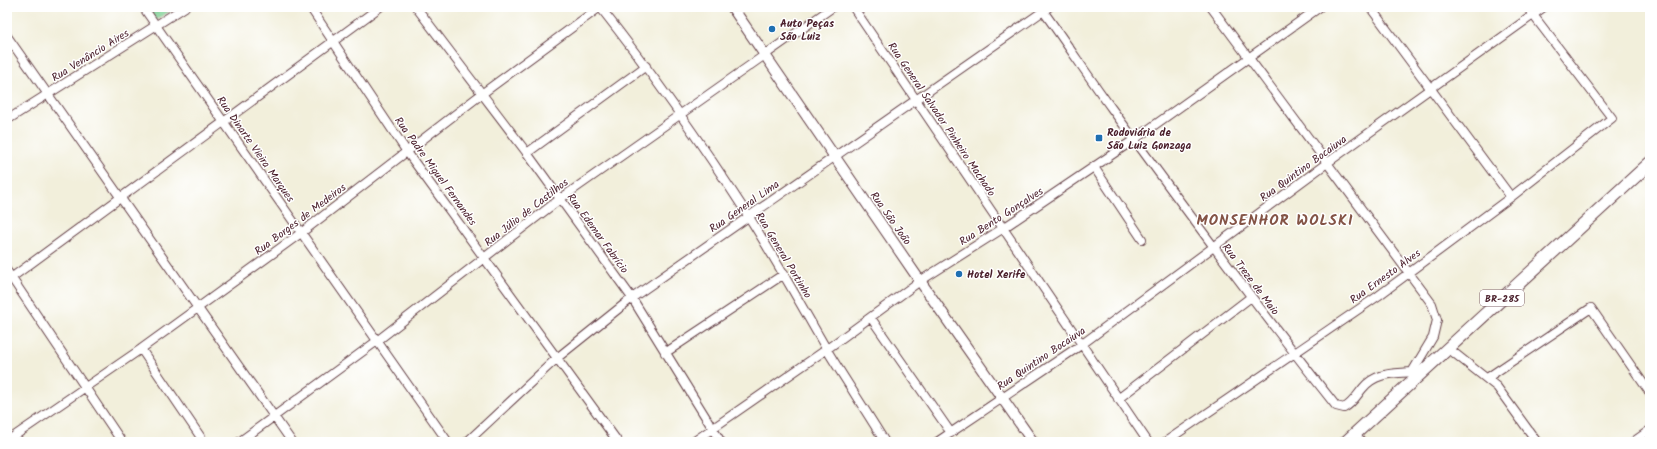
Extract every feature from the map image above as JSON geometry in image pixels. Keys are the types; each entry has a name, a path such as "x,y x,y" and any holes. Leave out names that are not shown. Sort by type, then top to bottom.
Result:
{"highway":[{"name":"BR-285","path":"1346,442 1358,438 1414,374 1448,348 1650,163"}],"main road":[{"name":"Rua São João","path":"732,7 920,281 1003,397 1033,442"}],"street":[{"name":"Rua Dinarte Vieira Marques","path":"143,7 448,442"},
{"name":"Rua Venâncio Aires","path":"7,120 185,7"},
{"name":"Rua Padre Miguel Fernandes","path":"310,7 407,152 618,442"},
{"path":"122,442 8,277 121,198 380,7"},
{"name":"Rua Edemar Fabrício","path":"416,7 527,153 632,298 721,442"},
{"name":"Rua Borges de Medeiros","path":"7,441 141,349 301,233 482,93 600,7"},
{"name":"Rua General Portinho","path":"600,7 646,66 680,114 748,216 784,274 827,349 885,442"},
{"name":"Rua Júlio de Castilhos","path":"239,442 377,341 560,199 764,54 833,7"},
{"name":"Rua General Salvador Pinheiro Machado","path":"853,7 1002,229 1148,442"},
{"path":"1211,7 1432,304 1437,320 1433,337 1414,374"},
{"name":"Rua Bento Gonçalves","path":"693,442 871,318 920,281 1002,229 1135,140 1320,7"},
{"path":"1370,7 1430,90 1511,197"},
{"path":"1527,7 1533,15"},
{"name":"Rua Quintino Bocaiuva","path":"937,442 1081,344 1327,163 1544,7"},
{"name":"Rua General Lima","path":"467,442 557,358 632,298 1044,8"},
{"name":"Rua Treze de Maio","path":"1044,8 1135,140 1294,354 1336,406 1344,408 1350,405 1364,386 1373,378 1383,374 1414,374"},
{"name":"Rua Ernesto Alves","path":"1165,442 1409,273 1511,197 1612,118 1533,15"},
{"path":"7,36 292,442"},
{"path":"527,153 646,66"},
{"path":"1094,167 1142,239"},
{"path":"665,353 784,274"},
{"path":"1118,399 1251,297"},
{"path":"1487,378 1591,308 1650,393"},
{"path":"871,318 952,433"},
{"path":"1448,348 1497,387 1537,442"},
{"path":"141,349 204,442"},
{"path":"1633,442 1650,430"}],"green space":[{"path":"147,7 176,7 156,20"}],"place":[{"name":"Auto Peças São Luiz","path":"772,29"},
{"name":"Rodoviária de São Luiz Gonzaga","path":"1099,138"},
{"name":"Hotel Xerife","path":"959,274"}],"district":[{"name":"MONSENHOR WOLSKI","path":"1275,220"}]}
